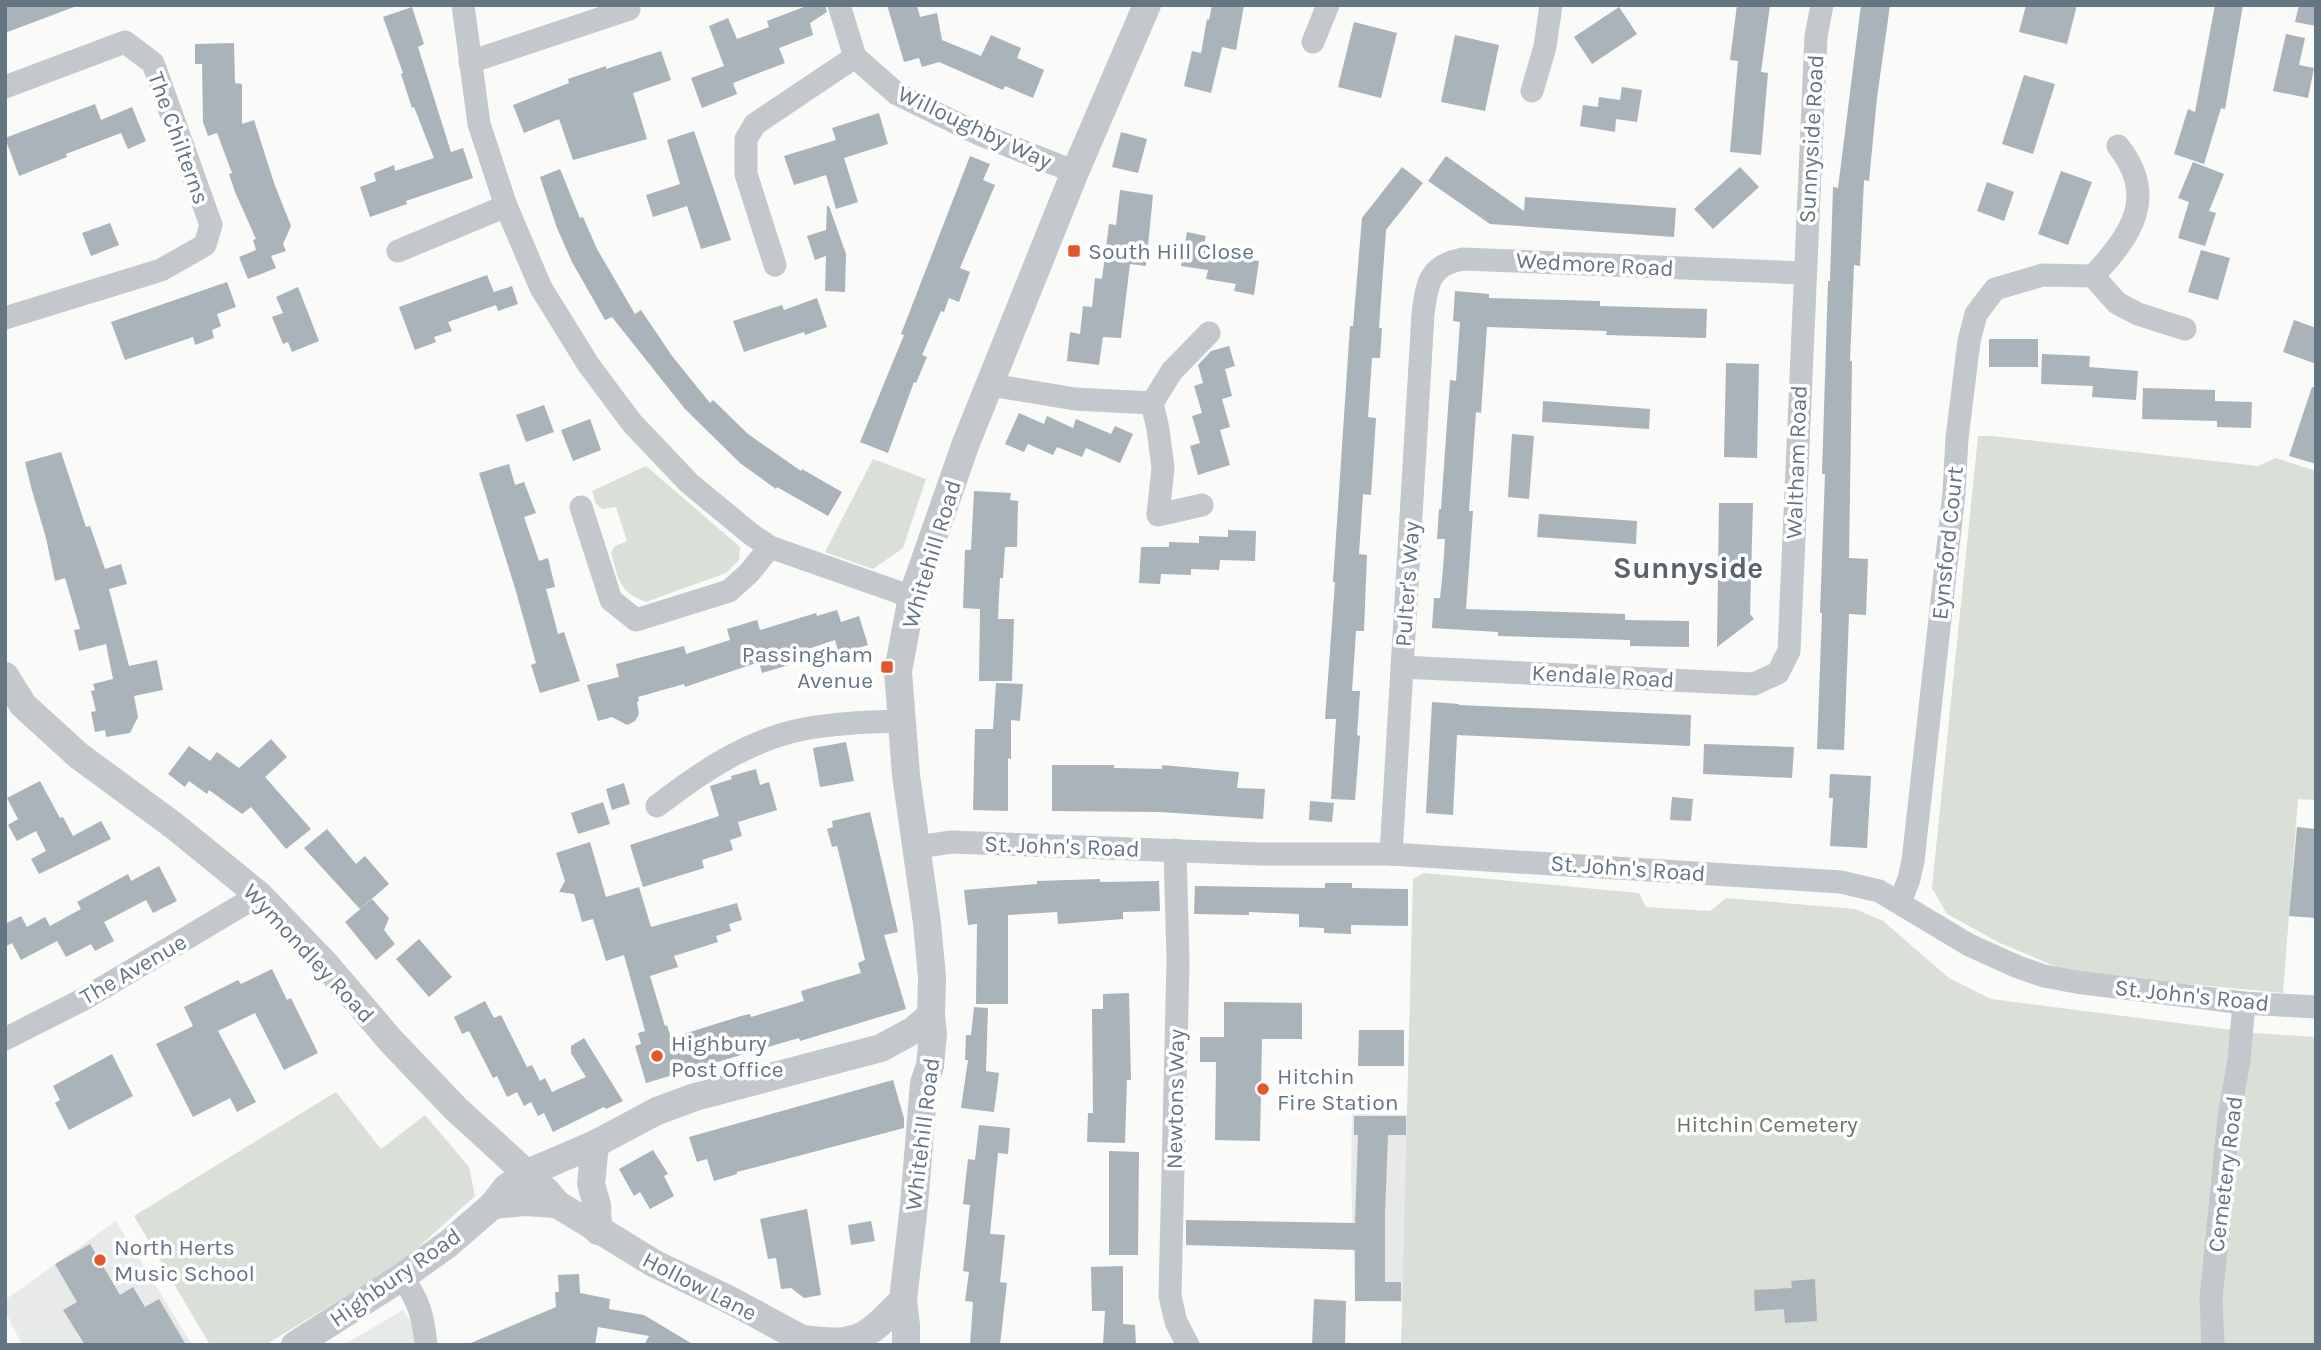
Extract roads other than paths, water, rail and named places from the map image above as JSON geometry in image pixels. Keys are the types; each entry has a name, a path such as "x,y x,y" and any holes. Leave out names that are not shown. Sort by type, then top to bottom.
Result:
{"street":[{"path":"463,5 479,124 506,206 541,288 587,364 632,423 689,483 752,535 770,547 912,597"},
{"path":"775,265 746,174 746,139 755,124 855,57 839,5"},
{"name":"Whitehill Road","path":"906,1345 903,1300 924,1083 930,1066 933,1034 932,977 906,775 898,671 912,597 966,443 1075,173 1147,5"},
{"path":"1313,42 1328,5"},
{"path":"1532,91 1545,47 1551,5"},
{"name":"Sunnyside Road","path":"1804,273 1816,36 1822,5"},
{"path":"470,62 629,9"},
{"name":"The Chilterns","path":"5,87 125,42 153,63 211,225 205,245 161,270 5,318"},
{"name":"Willoughby Way","path":"855,57 897,94 979,134 1075,173"},
{"path":"2118,145 2134,170 2140,187 2139,202 2126,233 2110,257 2093,275 2117,303 2138,314 2185,329"},
{"path":"398,251 506,206"},
{"name":"Wedmore Road","path":"1423,314 1425,294 1436,268 1448,261 1463,259 1804,273"},
{"name":"Waltham Road","path":"1789,651 1804,273"},
{"name":"Eynsford Court","path":"1900,902 1913,861 1954,493 1957,438 1969,341 1976,314 1995,289 2043,275 2093,275"},
{"name":"Pulter's Way","path":"1391,854 1423,314"},
{"path":"1202,505 1158,515 1163,468 1152,403 1172,371 1209,333"},
{"path":"991,385 1075,399 1152,403"},
{"path":"581,507 611,600 636,621 729,591 749,573 770,547"},
{"name":"Kendale Road","path":"1402,667 1754,684 1778,673 1789,651"},
{"name":"Wymondley Road","path":"5,676 14,707 173,825 259,895 456,1109 557,1204"},
{"path":"657,806 697,775 726,758 770,740 803,729 901,721"},
{"name":"St. John's Road","path":"917,847 952,842 1260,854 1391,854 1841,882 1880,891 1969,945 2044,976 2244,1003 2316,1007"},
{"name":"Newtons Way","path":"1175,850 1178,961 1170,1296 1172,1311 1188,1345"},
{"name":"The Avenue","path":"5,1039 82,1000 259,895"},
{"name":"Cemetery Road","path":"2213,1345 2211,1299 2229,1117 2239,1060 2244,1003"},
{"path":"598,1231 597,1205 591,1184 595,1143 657,1111 695,1097 881,1048 914,1030 931,1014"},
{"path":"881,1048 899,1054 924,1083"},
{"name":"Highbury Road","path":"295,1345 402,1277 448,1244 493,1205 506,1188 525,1174 595,1143"},
{"path":"498,1149 493,1205 525,1202 557,1204"},
{"name":"Hollow Lane","path":"557,1204 655,1264 728,1299 804,1342 852,1342 864,1337 903,1300"},
{"path":"402,1277 418,1302 423,1316 426,1345"}],"place":[{"name":"South Hill Close","path":"1074,251"},
{"name":"Passingham Avenue","path":"887,667"},
{"name":"Highbury Post Office","path":"657,1056"},
{"name":"Hitchin Fire Station","path":"1263,1089"},
{"name":"North Herts Music School","path":"100,1260"}],"district":[{"name":"Sunnyside","path":"1688,568"}],"park label":[{"name":"Hitchin Cemetery","path":"1767,1124"}]}
